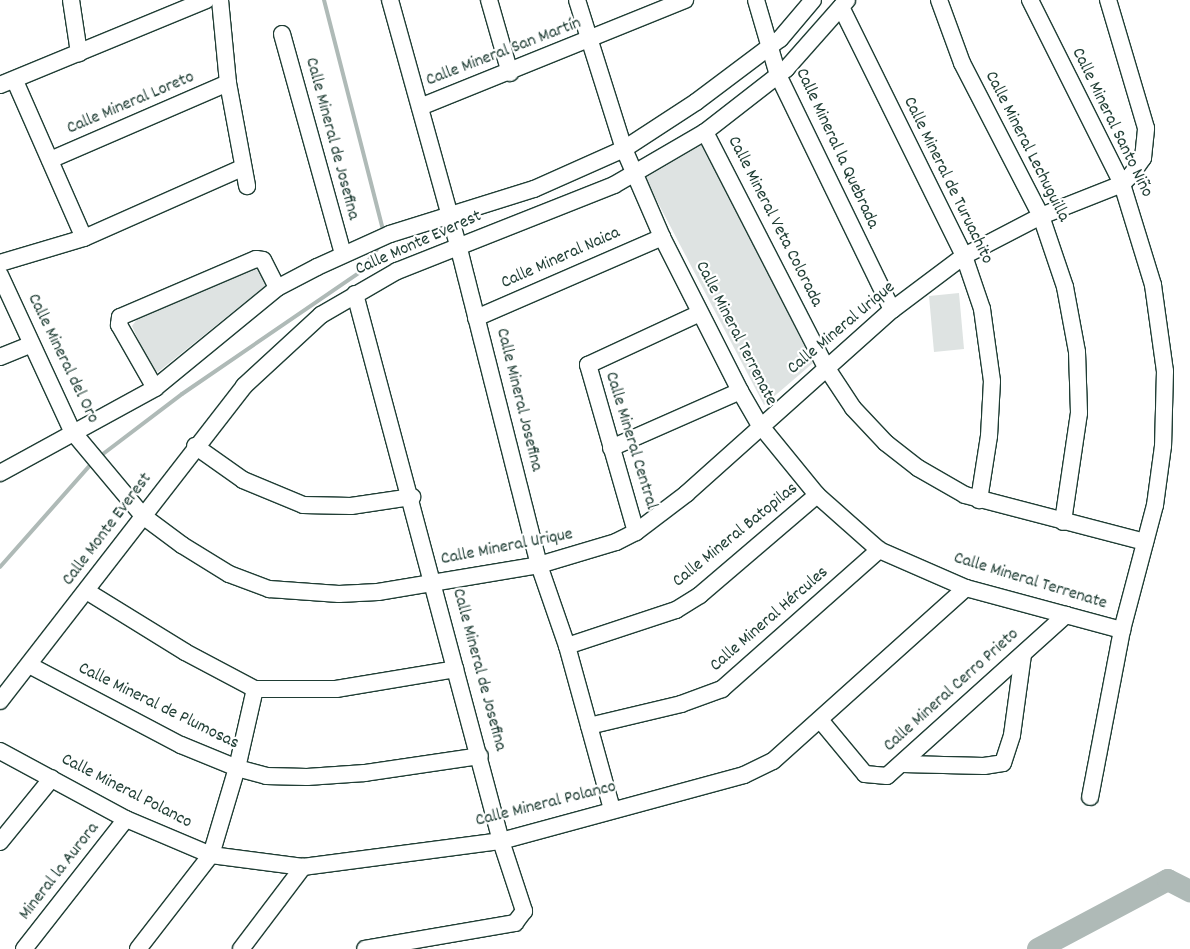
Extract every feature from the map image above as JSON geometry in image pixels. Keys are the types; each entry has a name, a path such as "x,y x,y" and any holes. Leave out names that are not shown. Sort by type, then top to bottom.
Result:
{"street":[{"path":"71,0 79,53"},
{"path":"84,238 50,160 8,83 206,0"},
{"path":"220,0 228,83 242,168 247,186"},
{"name":"Calle Mineral Josefina","path":"390,0 458,245 539,564 567,646 612,809"},
{"path":"489,0 510,73"},
{"name":"Calle Mineral Terrenate","path":"577,0 588,42 624,149 633,174 662,237 740,391 760,425 817,495 880,550 966,588 1122,630"},
{"name":"Calle Mineral San Martín","path":"420,107 588,42 667,4 685,0"},
{"name":"Calle Mineral la Quebrada","path":"756,0 778,75 892,310"},
{"name":"Calle Monte Everest","path":"0,473 72,431 115,411 155,388 278,288 342,254 384,237 534,189 624,149 689,108 769,48 814,0"},
{"name":"Calle Mineral Lechuguilla","path":"939,0 962,63 1041,216 1065,288 1077,352 1079,413 1063,522"},
{"name":"Calle Mineral Santo Niño","path":"1030,0 1122,184 1153,285 1165,371 1163,446 1145,542 1122,630 1090,797"},
{"name":"Calle Mineral Urique","path":"434,582 539,564 616,542 636,532 681,499 760,425 892,310 964,256 1041,216 1122,184 1143,158 1146,128 1108,0"},
{"name":"Calle Monte Everest","path":"0,701 88,592 195,446 244,386 278,352 322,315 397,271 458,245 545,214 633,174 705,132 778,75 844,3"},
{"name":"Calle Mineral de Turuachito","path":"844,3 964,256 982,309 990,358 989,436 980,500"},
{"name":"Calle Mineral de Josefina","path":"282,34 342,254"},
{"name":"Calle Mineral Loreto","path":"50,160 228,83"},
{"name":"Calle Mineral Veta Colorada","path":"705,132 826,367 854,408 886,443 933,478 980,500 1145,542"},
{"path":"0,263 84,238 242,168"},
{"name":"Calle Mineral Naica","path":"476,318 662,237"},
{"path":"155,388 121,329 118,318 261,259 278,288"},
{"name":"Calle Mineral del Oro","path":"0,275 29,345 72,431 143,516 182,545 229,574 269,588 339,594 434,582"},
{"name":"Calle Mineral de Josefina","path":"355,294 412,497 502,841 524,912 515,923 364,949"},
{"name":"Calle Mineral Central","path":"636,532 588,364 700,313"},
{"path":"0,357 29,345"},
{"path":"611,448 740,391"},
{"path":"195,446 242,480 303,505 351,506 412,497"},
{"name":"Calle Mineral Batopilas","path":"567,646 676,610 700,595 817,495"},
{"name":"Calle Mineral Hércules","path":"589,726 681,704 722,689 880,550"},
{"name":"Calle Mineral Polanco","path":"0,751 126,819 211,855 303,867 502,841 612,809 744,775 773,761 820,721 966,588"},
{"path":"88,592 185,652 255,689 336,689 456,669"},
{"name":"Calle Mineral Cerro Prieto","path":"820,721 865,774 887,776 903,764 1066,615"},
{"path":"903,764 984,766 1002,764 1012,735 1024,655"},
{"name":"Calle Mineral de Plumosas","path":"29,665 181,745 237,768 266,776 307,777 365,773 480,756"},
{"path":"138,949 211,855 237,768 255,689"},
{"path":"0,842 52,778"},
{"name":"Mineral la Aurora","path":"24,949 126,819"},
{"path":"241,949 303,867"}],"shaded area":[{"path":"703,144 813,363 764,405 645,178"},
{"path":"254,268 262,272 266,278 265,286 158,372 152,370 132,326 138,318"},
{"path":"959,293 964,349 934,352 929,296"}],"waterway":[{"path":"324,0 384,233"},
{"path":"99,457 182,394 359,273 380,245"},
{"path":"0,567 92,463"},
{"path":"1038,949 1168,880 1190,891"}]}
